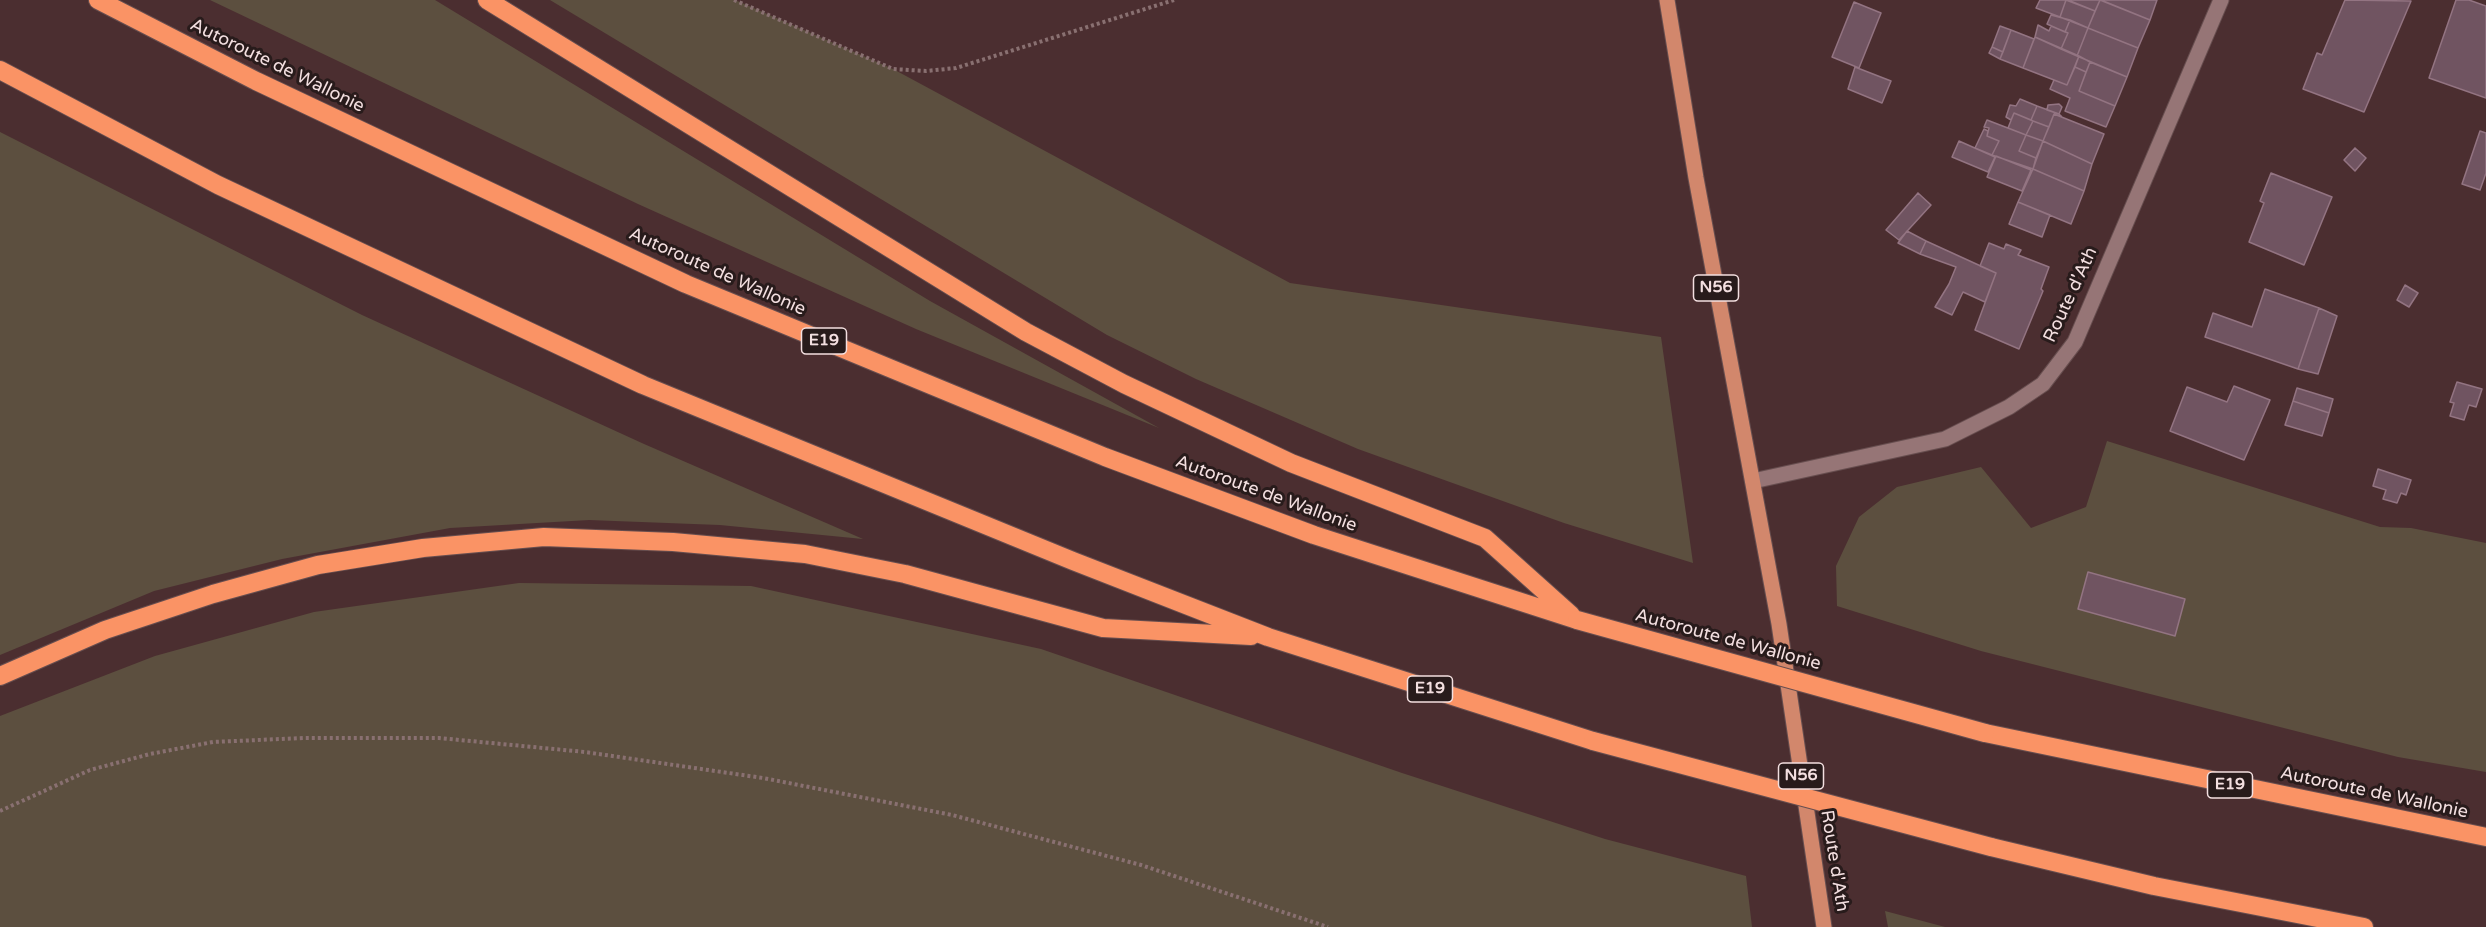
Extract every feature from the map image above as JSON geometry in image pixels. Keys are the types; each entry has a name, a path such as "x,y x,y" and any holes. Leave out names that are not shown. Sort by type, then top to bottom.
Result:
{"highway":[{"name":"Autoroute de Wallonie","path":"98,0 256,81 686,284 1116,461 1314,535 1577,620 1985,733 2486,837"},
{"path":"487,0 1026,332 1124,384 1291,463 1485,538 1577,620"},
{"name":"E19","path":"0,70 218,184 643,385 1073,561 1268,637 1593,741 1991,847 2154,886 2364,927"},
{"path":"0,676 105,630 213,594 318,565 423,548 544,537 674,542 805,554 904,574 1103,628 1268,637"}],"main road":[{"name":"Route d'Ath","path":"1667,0 1694,168 1779,624 1824,927"}],"street":[{"name":"Route d'Ath","path":"1753,481 1945,439 2009,407 2043,384 2075,342 2221,0"}],"path":[{"path":"734,0 893,69 926,71 956,68 1174,0"},
{"path":"0,811 90,770 150,754 213,742 303,738 439,738 585,752 763,778 952,815 1141,865 1328,927"}],"shaded area":[{"path":"210,0 435,0 930,301 1159,428 916,329 638,204"},
{"path":"550,0 735,0 893,69 1290,283 1661,337 1693,563 1564,523 1358,449 1196,379 1107,335"},
{"path":"0,132 362,315 644,444 863,539 720,525 589,520 450,528 282,559 154,591 0,655"},
{"path":"2107,441 2380,527 2411,528 2486,543 2486,772 2398,757 1981,651 1837,606 1836,566 1859,517 1897,487 1981,467 2031,528 2086,507"},
{"path":"519,583 751,586 1041,649 1402,773 1605,839 1746,876 1752,927 0,927 0,716 155,656 314,612"},
{"path":"1885,911 1945,927 1888,927"}],"building":[{"path":"2040,0 2066,0 2060,17 2036,8"},
{"path":"2066,0 2095,11 2088,28 2060,17"},
{"path":"2068,0 2100,0 2095,11"},
{"path":"2100,0 2150,20 2138,48 2088,28"},
{"path":"2101,0 2157,0 2150,20"},
{"path":"2345,0 2411,1 2364,112 2303,89 2317,53 2322,55"},
{"path":"2456,0 2469,0 2486,6 2486,98 2429,78"},
{"path":"1854,2 1881,13 1859,68 1832,57"},
{"path":"2051,15 2070,20 2065,32 2047,24"},
{"path":"2070,20 2088,28 2077,56 2061,49 2068,33 2065,32"},
{"path":"2038,25 2049,31 2051,26 2068,33 2061,49 2035,37"},
{"path":"2000,26 2011,30 2003,52 1992,47"},
{"path":"2088,28 2138,48 2127,77 2077,56"},
{"path":"2011,30 2034,39 2023,68 2000,59"},
{"path":"2035,37 2079,56 2067,85 2023,68"},
{"path":"1992,47 2003,52 2000,59 1989,53"},
{"path":"2079,56 2090,62 2086,72 2075,67"},
{"path":"2090,62 2127,77 2115,106 2079,91"},
{"path":"1855,67 1891,81 1882,103 1848,89"},
{"path":"2075,67 2086,72 2079,91 2115,106 2106,127 2065,111 2070,98 2050,89 2054,80 2067,85"},
{"path":"2020,99 2037,106 2031,120 2014,113 2011,120 2006,117 2010,105 2016,106"},
{"path":"2059,104 2062,107 2059,114 2047,110 2048,105"},
{"path":"2037,106 2062,117 2054,114 2049,127 2033,121 2031,120"},
{"path":"2014,113 2033,121 2026,135 2008,128"},
{"path":"2054,114 2104,134 2092,164 2043,141"},
{"path":"1987,120 2026,135 2019,151 2036,158 2033,169 1992,155 1999,141 1987,136 1989,128 1984,127"},
{"path":"2033,121 2049,127 2043,141 2026,135"},
{"path":"1984,129 1988,131 1987,136 1999,141 1992,155 1975,148"},
{"path":"2480,131 2486,133 2486,173 2480,190 2462,184"},
{"path":"2026,135 2043,141 2036,158 2019,151"},
{"path":"1959,141 1995,157 1988,172 1952,157"},
{"path":"2043,141 2092,164 2084,191 2033,169"},
{"path":"2355,148 2366,158 2355,171 2344,160"},
{"path":"1996,156 2031,170 2022,191 1987,177"},
{"path":"2033,169 2084,191 2071,224 2018,202"},
{"path":"2271,173 2332,197 2304,265 2249,242 2264,203 2260,201"},
{"path":"1918,193 1931,205 1899,240 1886,230"},
{"path":"2018,202 2050,215 2042,237 2009,224"},
{"path":"1907,231 1926,241 1920,254 1898,243"},
{"path":"1926,241 1996,273 1985,302 1963,292 1952,315 1935,307 1956,267 1920,254"},
{"path":"1989,243 2004,249 2006,244 2021,250 2018,255 2049,267 2041,289 2043,291 2019,349 1975,330 1996,273 1980,266"},
{"path":"2405,285 2418,293 2409,307 2397,300"},
{"path":"2265,289 2319,308 2298,369 2205,337 2213,313 2252,327"},
{"path":"2319,308 2337,316 2318,374 2298,369"},
{"path":"2457,382 2482,389 2476,407 2469,405 2464,420 2450,416 2454,403 2450,402"},
{"path":"2234,386 2270,400 2244,460 2170,431 2187,387 2227,402"},
{"path":"2297,388 2333,399 2329,413 2293,401"},
{"path":"2293,401 2329,413 2322,436 2285,425"},
{"path":"2378,469 2411,480 2406,495 2401,493 2397,503 2383,499 2386,490 2373,486"},
{"path":"2088,572 2185,599 2175,636 2078,609"}]}
